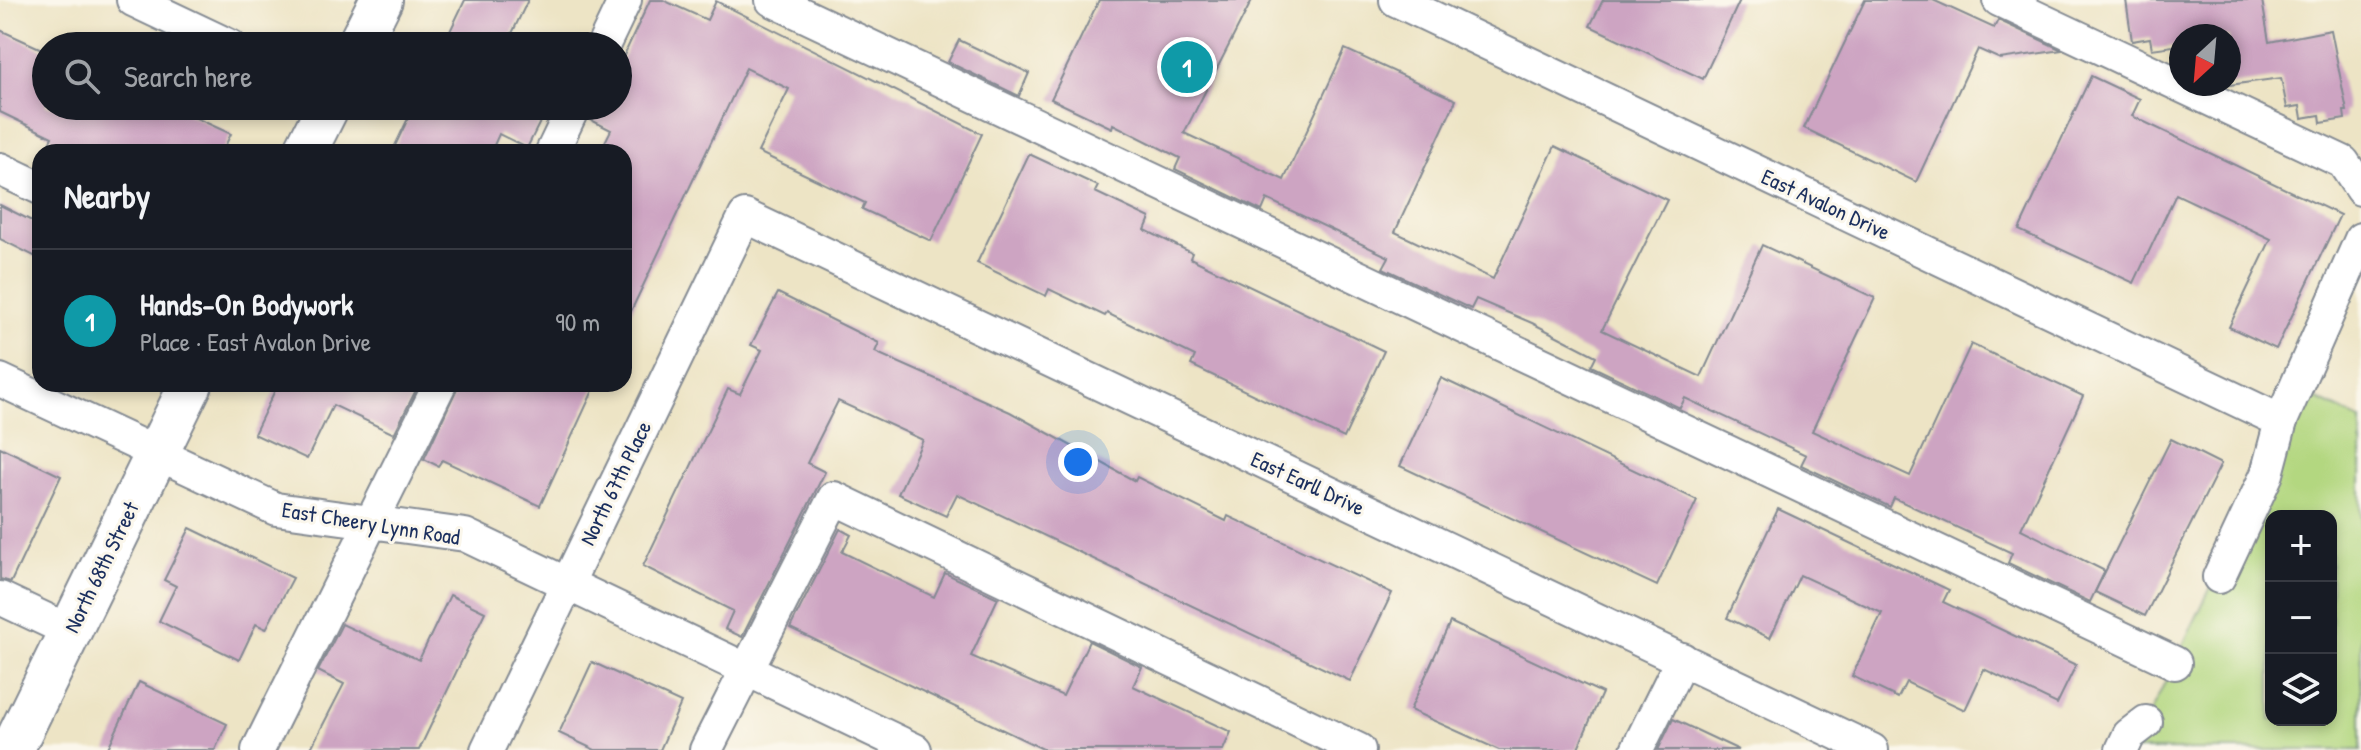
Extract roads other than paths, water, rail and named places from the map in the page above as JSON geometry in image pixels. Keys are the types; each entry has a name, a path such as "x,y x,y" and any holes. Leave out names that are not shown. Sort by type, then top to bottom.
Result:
{"main road":[{"path":"365,32 381,0"},
{"path":"309,144 321,120"},
{"name":"North 68th Street","path":"12,750 187,392"}],"street":[{"path":"133,0 200,32"},
{"path":"610,32 625,0"},
{"path":"772,0 2175,663"},
{"name":"East Avalon Drive","path":"1396,0 2269,415"},
{"path":"1999,0 2343,162 2361,189"},
{"path":"556,144 567,120"},
{"path":"0,169 32,184"},
{"name":"North 67th Place","path":"487,750 745,216"},
{"name":"East Earll Drive","path":"745,216 1872,750"},
{"path":"2219,577 2267,474 2269,415 2361,239"},
{"name":"East Cheery Lynn Road","path":"0,380 276,509 465,535 915,750"},
{"path":"258,750 436,392"},
{"path":"706,750 834,498 1359,750"},
{"path":"0,598 70,631"},
{"path":"1637,750 1682,659"},
{"path":"2122,750 2129,735 2146,722"}],"place":[{"name":"Hands-On Bodywork","path":"1187,67"}]}
